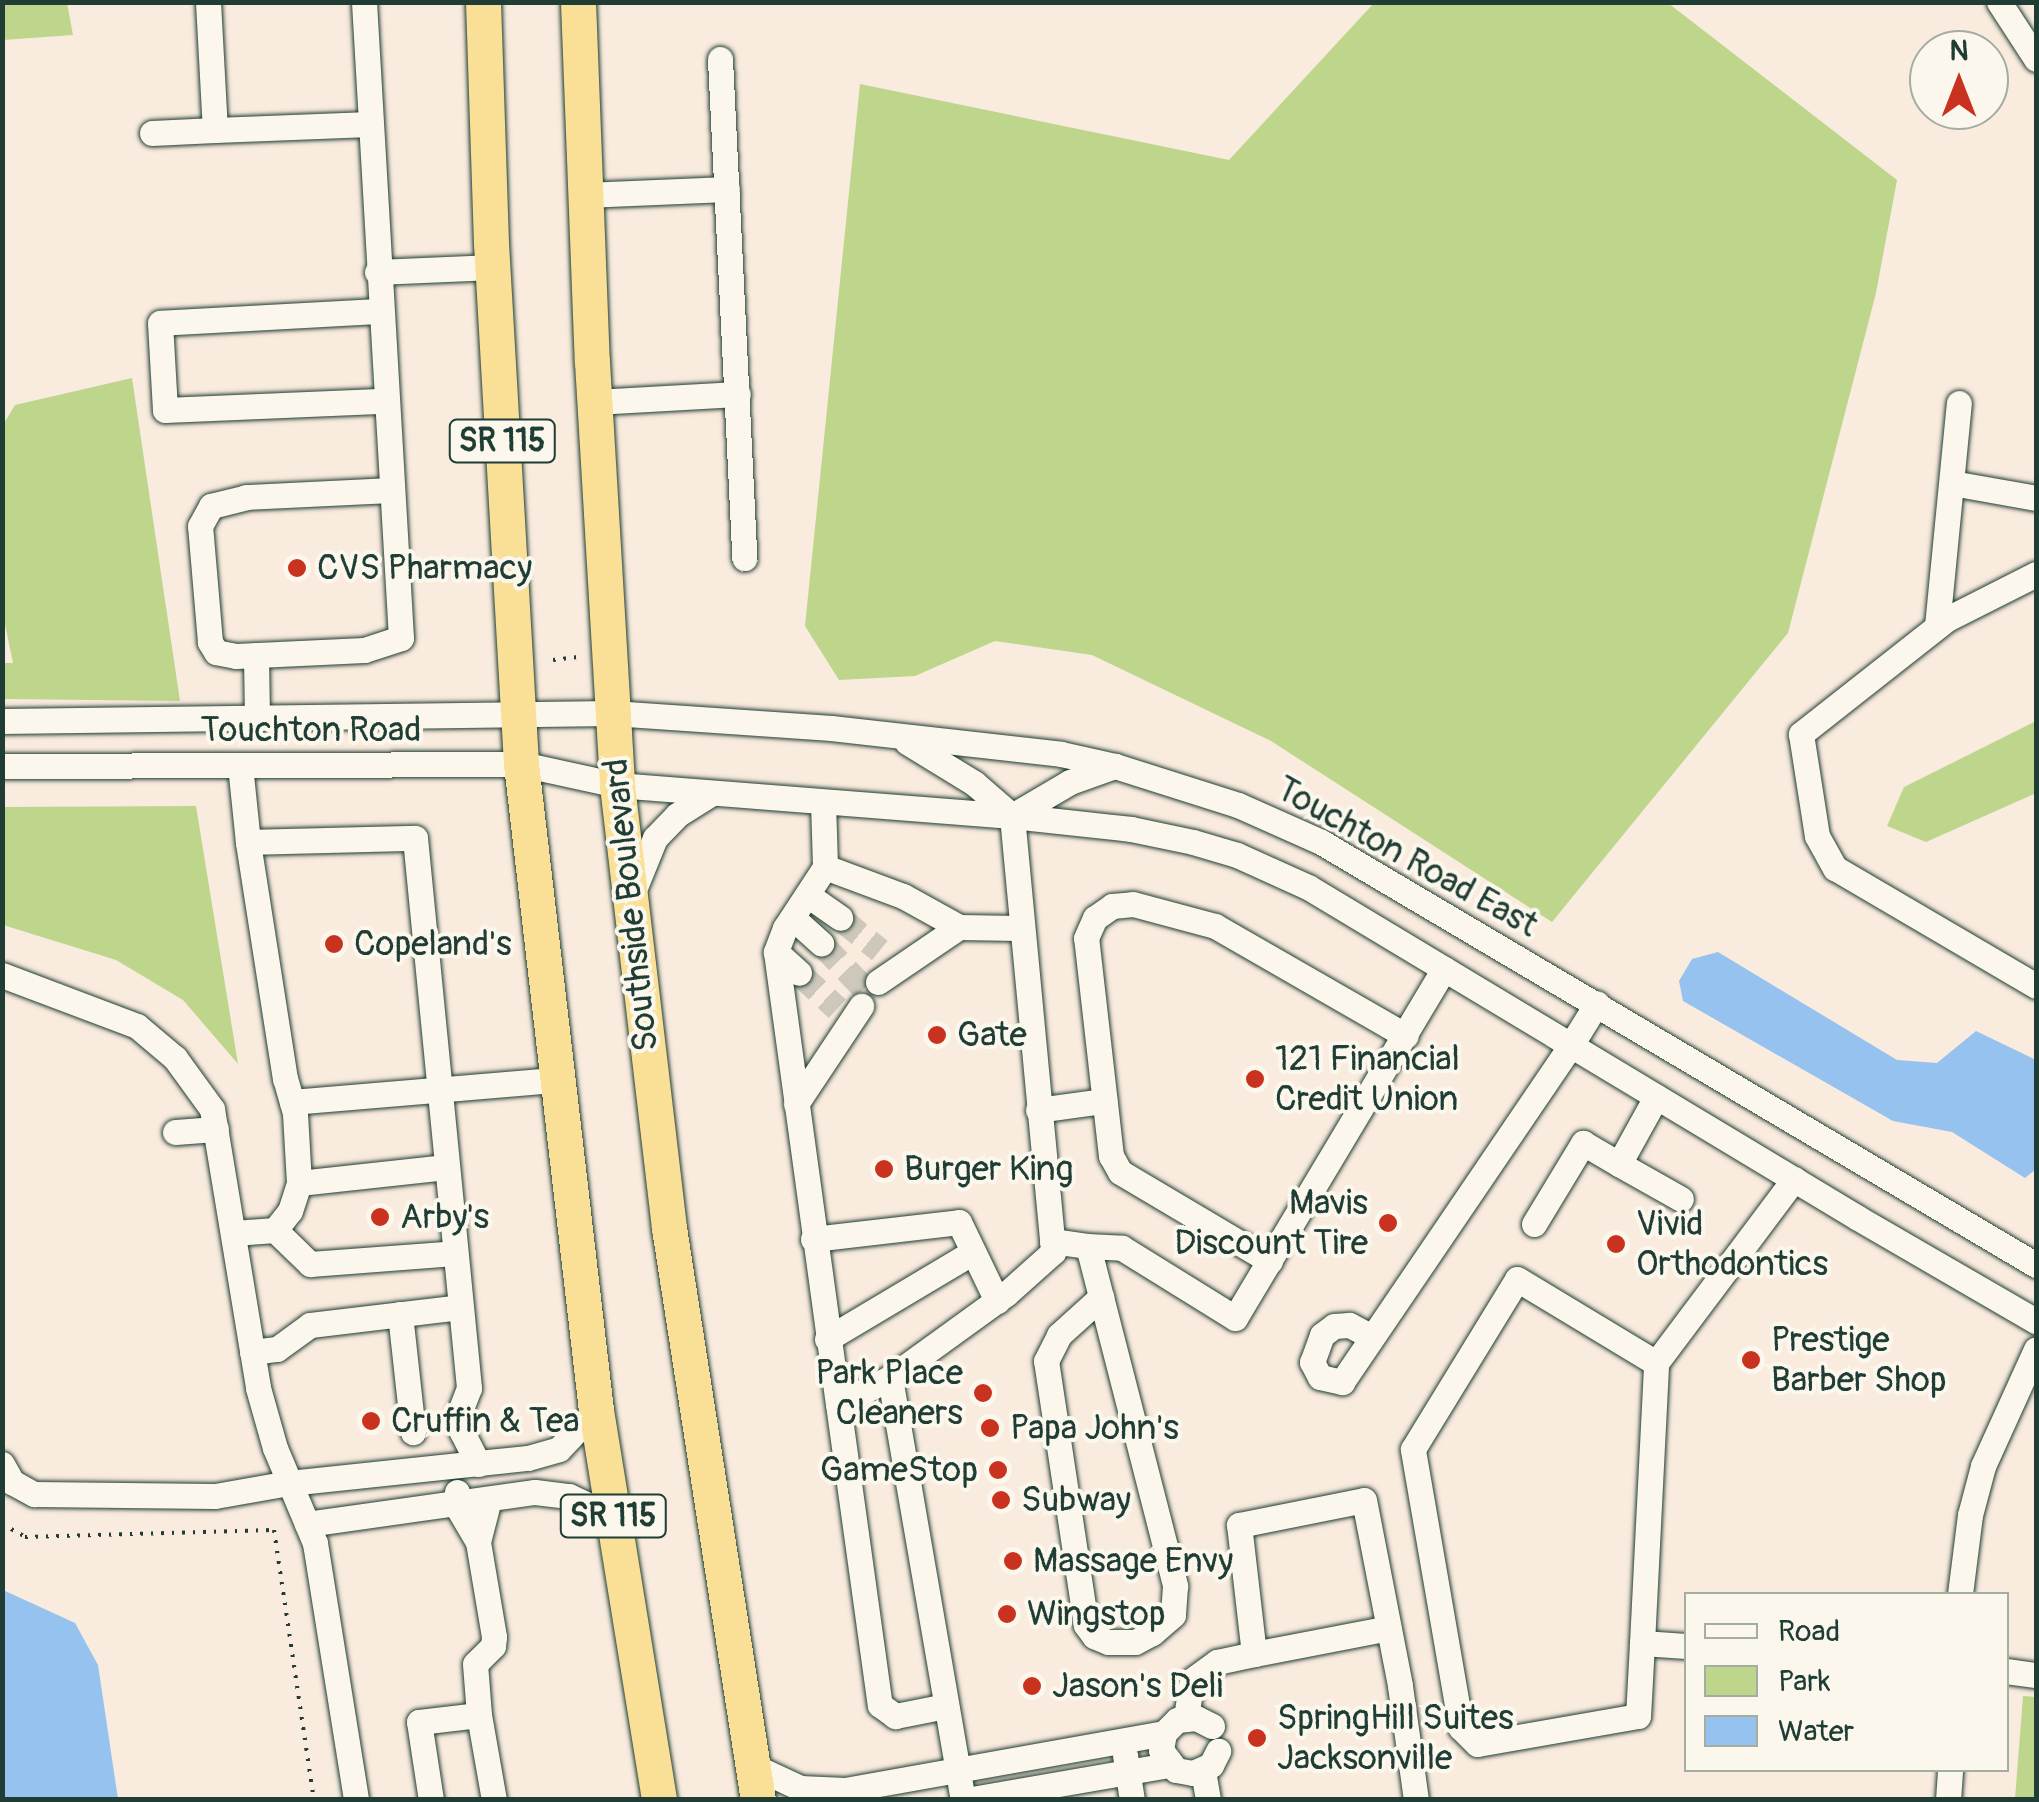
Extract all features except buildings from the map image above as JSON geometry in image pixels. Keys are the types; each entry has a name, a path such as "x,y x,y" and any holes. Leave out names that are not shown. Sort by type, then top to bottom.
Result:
{"highway":[{"name":"SR 115","path":"483,2 492,267 521,764 596,1410 659,1800"},
{"name":"Southside Boulevard","path":"578,2 594,402 617,785 672,1246 755,1782"}],"street":[{"path":"208,2 215,130"},
{"path":"364,2 400,638 364,650 256,656 216,652 210,642 200,526 211,506 246,497 390,490"},
{"path":"1999,2 2036,59"},
{"path":"720,59 744,558"},
{"path":"152,133 370,124"},
{"path":"585,195 726,189"},
{"path":"377,272 492,267"},
{"path":"379,311 160,322 165,410 384,401"},
{"path":"594,402 738,394"},
{"path":"1937,626 1959,403"},
{"path":"1952,484 2036,498"},
{"path":"2036,574 1937,626 1800,734 1816,836 1835,868 2036,986"},
{"path":"256,656 257,719"},
{"name":"Touchton Road","path":"2,721 612,713"},
{"name":"Touchton Road East","path":"612,713 1061,754 1115,766 1238,805 1321,842 2036,1266"},
{"path":"838,1404 890,1378 997,1302 1053,1252 1019,928 1012,816 974,784 899,737"},
{"name":"Touchton Road","path":"2,766 521,764 617,785"},
{"path":"234,1233 275,1230 290,1211 300,1182 292,1102 248,842 240,765"},
{"path":"1012,816 1070,782 1115,766"},
{"path":"617,785 1131,829 1238,855 1308,887 2036,1320"},
{"path":"629,902 655,838 677,815 712,793"},
{"path":"823,802 825,867 792,918 776,952 813,1238 880,1705 895,1716 946,1706"},
{"path":"248,842 414,838 469,1388 460,1410 456,1504 478,1542 494,1637 493,1646 474,1664 494,1800"},
{"path":"825,867 903,896 959,927 1019,928"},
{"path":"809,896 840,918"},
{"path":"1270,1260 1120,1172 1110,1156 1086,938 1095,918 1112,906 1133,904 1215,926 1406,1036"},
{"path":"792,918 821,943"},
{"path":"885,967 959,927"},
{"path":"776,952 798,973"},
{"path":"1052,1241 1122,1248 1235,1318 1444,969"},
{"path":"2,975 138,1026 175,1058 212,1108 258,1388 315,1543 356,1800"},
{"path":"1372,1337 1597,1003"},
{"path":"796,1104 850,1011"},
{"path":"292,1102 556,1080"},
{"path":"1619,1164 1656,1096"},
{"path":"1038,1110 1104,1101"},
{"path":"175,1132 216,1130"},
{"path":"1534,1224 1583,1143 1681,1199"},
{"path":"300,1182 446,1167"},
{"path":"1656,1363 1517,1280 1413,1450 1461,1728 1477,1744 1638,1716 1656,1363 1794,1179"},
{"path":"813,1238 959,1222 997,1302"},
{"path":"275,1230 310,1264 455,1253"},
{"path":"1088,1246 1175,1586 1172,1614 1152,1634 1135,1642 1108,1642 1094,1636 1086,1625 1046,1361 1059,1335 1101,1297"},
{"path":"827,1339 973,1252"},
{"path":"252,1352 277,1349 310,1325 460,1307"},
{"path":"400,1314 413,1432"},
{"path":"1960,1592 1970,1516 1983,1466 2036,1349"},
{"path":"890,1378 964,1800 1169,1764"},
{"path":"5,1476 34,1494 215,1496 290,1483 528,1458 559,1449 596,1410"},
{"path":"460,1465 462,1432"},
{"path":"307,1524 535,1492 569,1496 613,1517"},
{"path":"478,1542 489,1499"},
{"path":"1254,1654 1239,1525 1364,1500 1416,1800"},
{"path":"755,1782 819,1792 1164,1733 1186,1717 1192,1680 1217,1662 1389,1628"},
{"path":"1642,1643 1684,1646"},
{"path":"2009,1671 2036,1675"},
{"path":"431,1800 419,1722 479,1715"},
{"path":"1186,1717 1211,1749 1208,1800"},
{"path":"1164,1733 1162,1750 1169,1764 1184,1773 1211,1749"},
{"path":"1124,1742 1132,1800"},
{"path":"1948,1800 1950,1772"}],"path":[{"path":"553,660 578,657"},
{"path":"2,1524 25,1537 274,1530 314,1800"}],"green space":[{"path":"3,2 67,3 73,35 3,40"},
{"path":"1374,3 1668,3 1897,180 1876,293 1788,633 1552,922 1271,741 1092,655 995,641 915,676 839,680 805,626 860,84 1229,160"},
{"path":"132,378 180,701 3,699 3,663 13,663 2,610 3,425 15,405"},
{"path":"2036,721 2036,793 1926,842 1887,826 1904,787"},
{"path":"196,806 238,1064 183,1000 116,960 3,925 3,807"},
{"path":"2023,1696 2036,1697 2036,1799 2015,1799"}],"water":[{"path":"1718,952 1897,1060 1937,1063 1976,1031 2036,1060 2036,1169 2025,1178 1952,1132 1893,1121 1683,1001 1679,981 1692,959"},
{"path":"3,1590 75,1623 98,1665 118,1799 3,1799"}],"tunnel":[{"path":"840,918 880,950"},
{"path":"821,943 869,993"},
{"path":"799,973 837,1008"}],"place":[{"name":"CVS Pharmacy","path":"297,568"},
{"name":"Copeland's","path":"334,944"},
{"name":"Gate","path":"937,1035"},
{"name":"121 Financial Credit Union","path":"1255,1079"},
{"name":"Burger King","path":"884,1169"},
{"name":"Arby's","path":"380,1217"},
{"name":"Mavis Discount Tire","path":"1388,1223"},
{"name":"Vivid Orthodontics","path":"1616,1244"},
{"name":"Prestige Barber Shop","path":"1751,1360"},
{"name":"Park Place Cleaners","path":"983,1393"},
{"name":"Cruffin & Tea","path":"371,1421"},
{"name":"Papa John's","path":"990,1428"},
{"name":"GameStop","path":"998,1470"},
{"name":"Subway","path":"1001,1500"},
{"name":"Massage Envy","path":"1013,1561"},
{"name":"Wingstop","path":"1007,1614"},
{"name":"Jason's Deli","path":"1032,1686"},
{"name":"SpringHill Suites Jacksonville","path":"1257,1738"}]}
